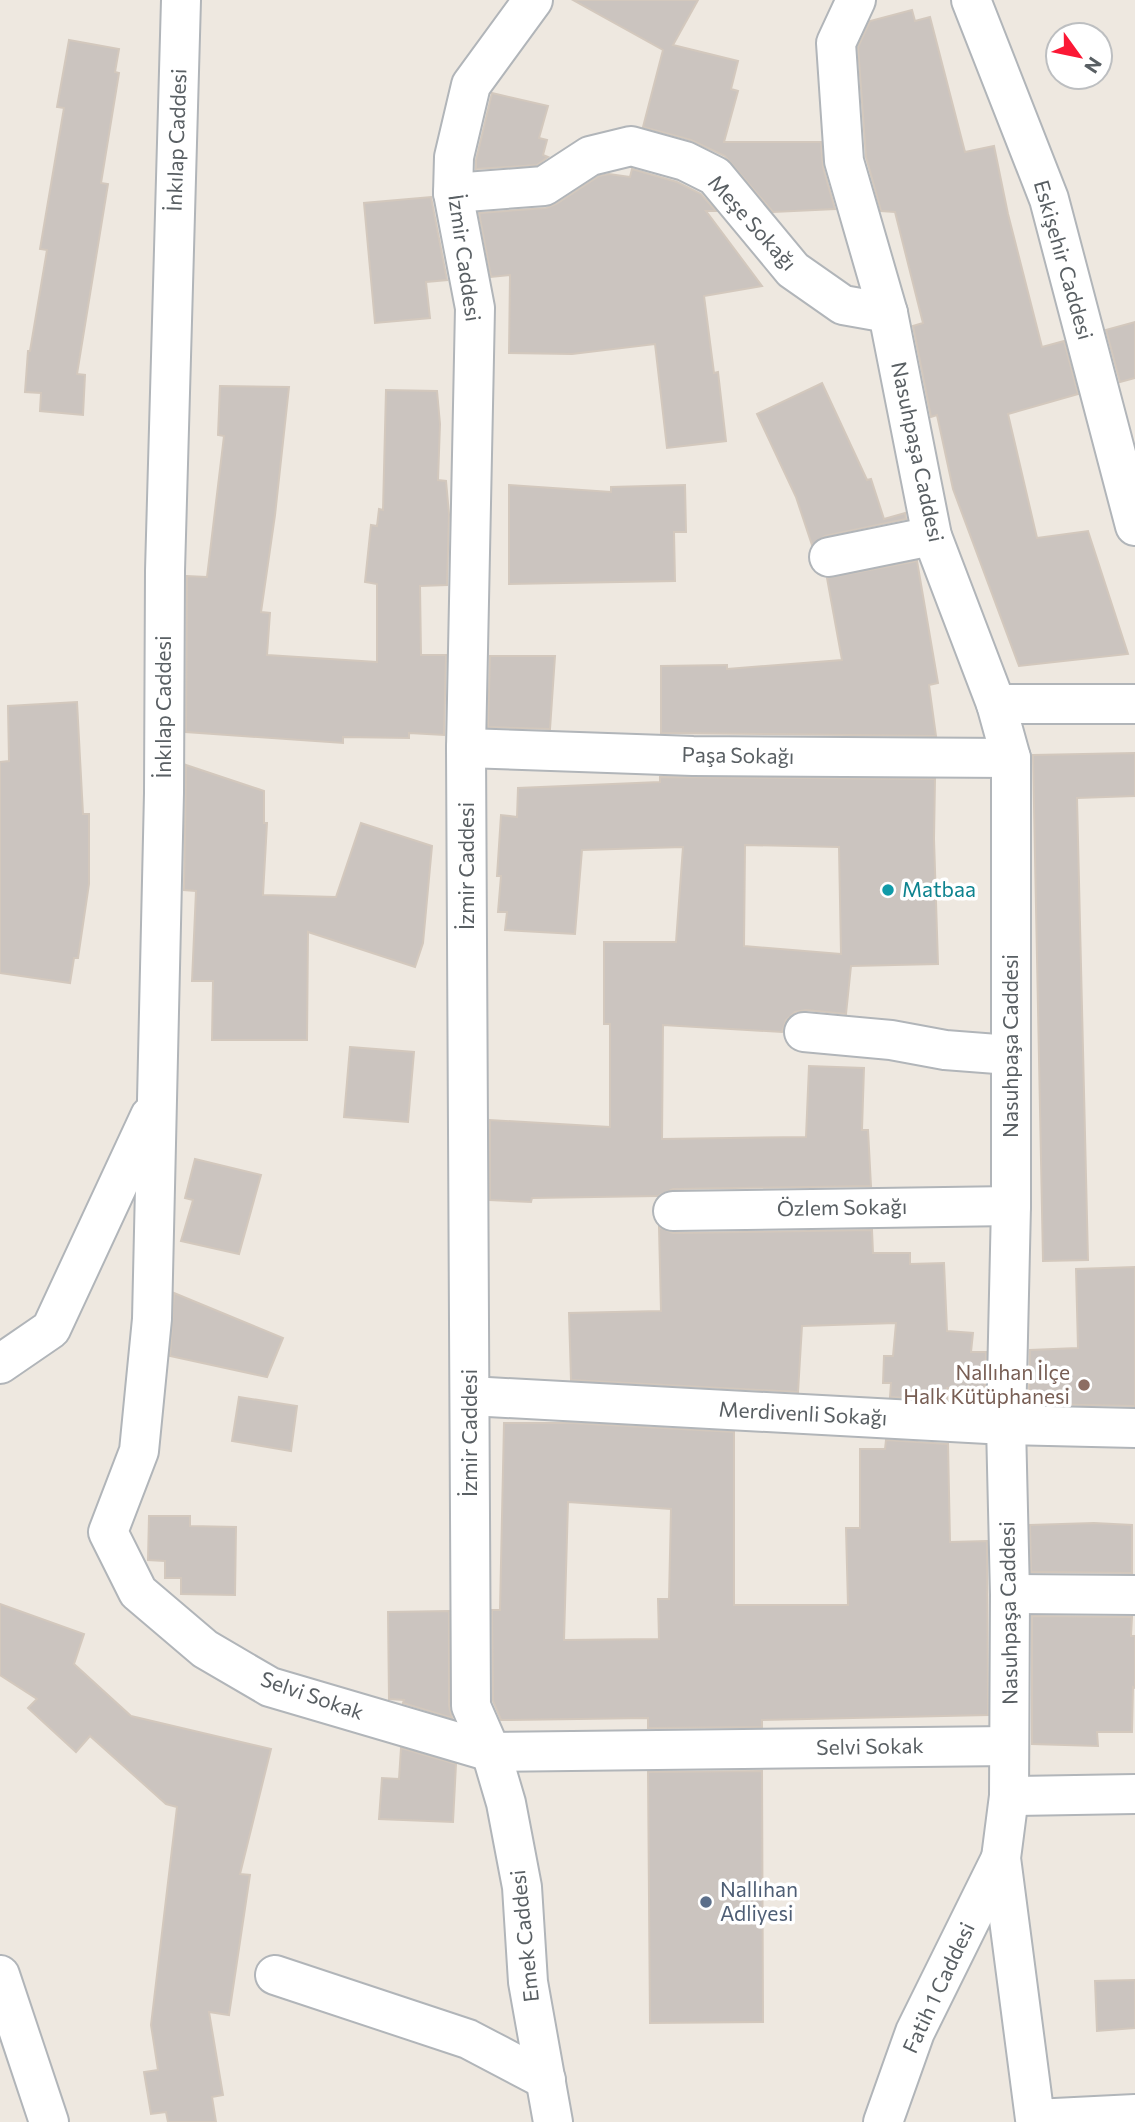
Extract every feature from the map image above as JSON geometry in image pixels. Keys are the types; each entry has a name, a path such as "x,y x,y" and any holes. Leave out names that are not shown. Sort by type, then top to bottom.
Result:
{"street":[{"name":"İnkılap Caddesi","path":"0,1364 51,1329 155,1105 164,793 165,571 181,0"},
{"name":"İzmir Caddesi","path":"491,1752 471,1706 466,748 475,308 453,194 453,157 471,85 533,0"},
{"name":"Nasuhpaşa Caddesi","path":"856,0 836,43 844,161 888,313 932,536 996,704 1011,758 1011,1206 1006,1425 1010,1594 1009,1796 1002,1858 1035,2119 1135,2114"},
{"name":"Eskişehir Caddesi","path":"971,0 1049,199 1135,526"},
{"name":"Meşe Sokağı","path":"453,194 544,186 590,156 631,146 685,161 715,176 793,270 843,305 888,313"},
{"path":"829,557 932,536"},
{"path":"996,704 1135,704"},
{"name":"Paşa Sokağı","path":"466,748 693,757 1011,758"},
{"path":"804,1032 891,1040 945,1050 1010,1055"},
{"name":"Selvi Sokak","path":"155,1105 152,1320 139,1451 108,1532 138,1592 205,1649 271,1687 491,1752 1009,1746"},
{"name":"Özlem Sokağı","path":"673,1211 1011,1206"},
{"name":"Merdivenli Sokağı","path":"470,1396 1006,1425 1135,1428"},
{"path":"1010,1594 1135,1595"},
{"name":"Emek Caddesi","path":"491,1752 506,1803 522,1887 528,1982 553,2122"},
{"path":"1009,1796 1135,1794"},
{"name":"Fatih 1 Caddesi","path":"883,2122 915,2032 1002,1858"},
{"path":"0,1975 49,2122"},
{"path":"275,1975 468,2039 546,2080"}],"building":[{"path":"573,0 698,0 673,45 738,61 731,89 738,91 724,142 821,142 823,167 835,209 773,212 725,156 691,140 643,127 663,50"},
{"path":"912,10 915,21 930,17 965,152 994,146 1008,214 1042,347 1064,341 1078,394 1008,414 1037,538 1088,531 1128,654 1019,666 953,489 937,415 931,417 913,326 923,323 895,212 881,211 866,157 858,47 870,21"},
{"path":"69,40 119,49 115,72 119,73 101,183 108,184 77,374 85,375 83,415 40,411 41,393 25,392 28,351 47,250 40,249 64,108 57,107"},
{"path":"492,93 548,106 539,138 547,140 543,155 548,157 537,165 476,169"},
{"path":"632,169 677,182 701,194 716,211 706,211 762,286 704,296 714,373 718,372 726,441 667,448 655,344 572,354 509,353 510,275 491,277 479,213 546,208 599,176 609,174 630,177"},
{"path":"431,197 447,280 426,282 430,318 375,323 364,203"},
{"path":"1135,322 1135,378 1120,382 1106,330"},
{"path":"822,383 867,480 871,479 884,519 905,513 906,519 825,536 812,545 796,497 757,414"},
{"path":"220,386 289,387 261,612 270,613 267,655 377,662 377,584 365,582 371,525 377,526 379,509 383,510 386,390 437,391 440,424 438,480 446,481 449,514 447,585 420,586 421,655 446,655 444,735 409,733 409,738 343,737 343,743 186,732 187,576 207,577 224,436 218,435"},
{"path":"509,485 611,492 611,487 685,485 686,532 674,532 675,581 509,584"},
{"path":"917,561 938,683 929,685 936,736 661,733 661,666 727,665 727,669 842,660 827,578"},
{"path":"490,656 555,656 550,729 488,727"},
{"path":"77,702 83,814 89,814 89,884 78,958 74,958 70,983 0,973 0,762 9,761 8,706"},
{"path":"1135,753 1135,796 1077,798 1088,1260 1043,1261 1033,755"},
{"path":"186,765 264,791 264,823 267,823 263,895 336,897 361,823 432,846 423,943 415,967 308,932 307,1040 212,1040 213,981 192,981 196,891 184,890"},
{"path":"660,777 935,779 938,964 851,966 846,1014 806,1010 795,1012 786,1020 782,1032 663,1025 662,1139 806,1137 809,1066 864,1068 862,1130 868,1130 871,1186 673,1189 658,1196 532,1198 531,1202 490,1200 490,1120 610,1127 610,1024 604,1024 604,942 676,942 683,847 582,850 575,934 505,930 507,912 498,912 501,876 497,876 501,815 517,817 518,788 660,782","holes":["745,845 839,847 841,954 744,946"]},
{"path":"350,1047 414,1052 408,1122 344,1117"},
{"path":"195,1159 261,1175 239,1254 181,1241 193,1200 185,1198"},
{"path":"659,1227 673,1233 872,1230 873,1253 910,1253 910,1264 944,1263 947,1331 973,1333 971,1352 986,1352 985,1391 947,1388 947,1400 890,1397 891,1383 883,1383 884,1356 893,1356 896,1323 802,1326 798,1392 571,1380 569,1313 661,1311"},
{"path":"1135,1267 1135,1406 1033,1404 1033,1395 1029,1394 1030,1350 1078,1348 1076,1269"},
{"path":"174,1293 283,1338 267,1377 170,1356"},
{"path":"239,1397 297,1406 291,1451 232,1441"},
{"path":"504,1423 572,1423 734,1432 734,1605 848,1605 846,1528 860,1528 860,1449 885,1449 886,1440 948,1444 950,1542 987,1541 988,1715 762,1720 762,1727 648,1728 648,1718 501,1720 493,1701 492,1610 500,1610","holes":["568,1502 671,1509 669,1599 658,1599 659,1639 564,1640"]},
{"path":"149,1516 190,1516 190,1526 236,1527 235,1595 181,1594 181,1578 165,1578 165,1561 148,1560"},
{"path":"1030,1525 1132,1525 1132,1573 1031,1572"},
{"path":"0,1604 84,1634 74,1664 131,1716 271,1749 240,1874 250,1875 229,2015 209,2012 223,2095 212,2097 216,2122 168,2122 166,2112 151,2114 144,2072 158,2070 151,2025 177,1807 166,1804 90,1736 76,1752 28,1708 37,1699 0,1675"},
{"path":"449,1611 449,1706 452,1718 403,1703 404,1700 389,1699 388,1612"},
{"path":"1032,1616 1132,1617 1131,1636 1135,1636 1135,1688 1133,1687 1132,1732 1097,1732 1098,1746 1032,1744"},
{"path":"401,1748 456,1764 453,1822 379,1819 382,1778 399,1779"},
{"name":"Nallıhan Adliyesi","path":"762,1771 763,2022 650,2023 648,1772"},
{"path":"1135,1980 1135,2028 1097,2031 1095,1981"}],"place":[{"name":"Matbaa","path":"888,890"},
{"name":"Nallıhan İlçe Halk Kütüphanesi","path":"1084,1385"},
{"name":"Nallıhan Adliyesi","path":"706,1902"}]}
